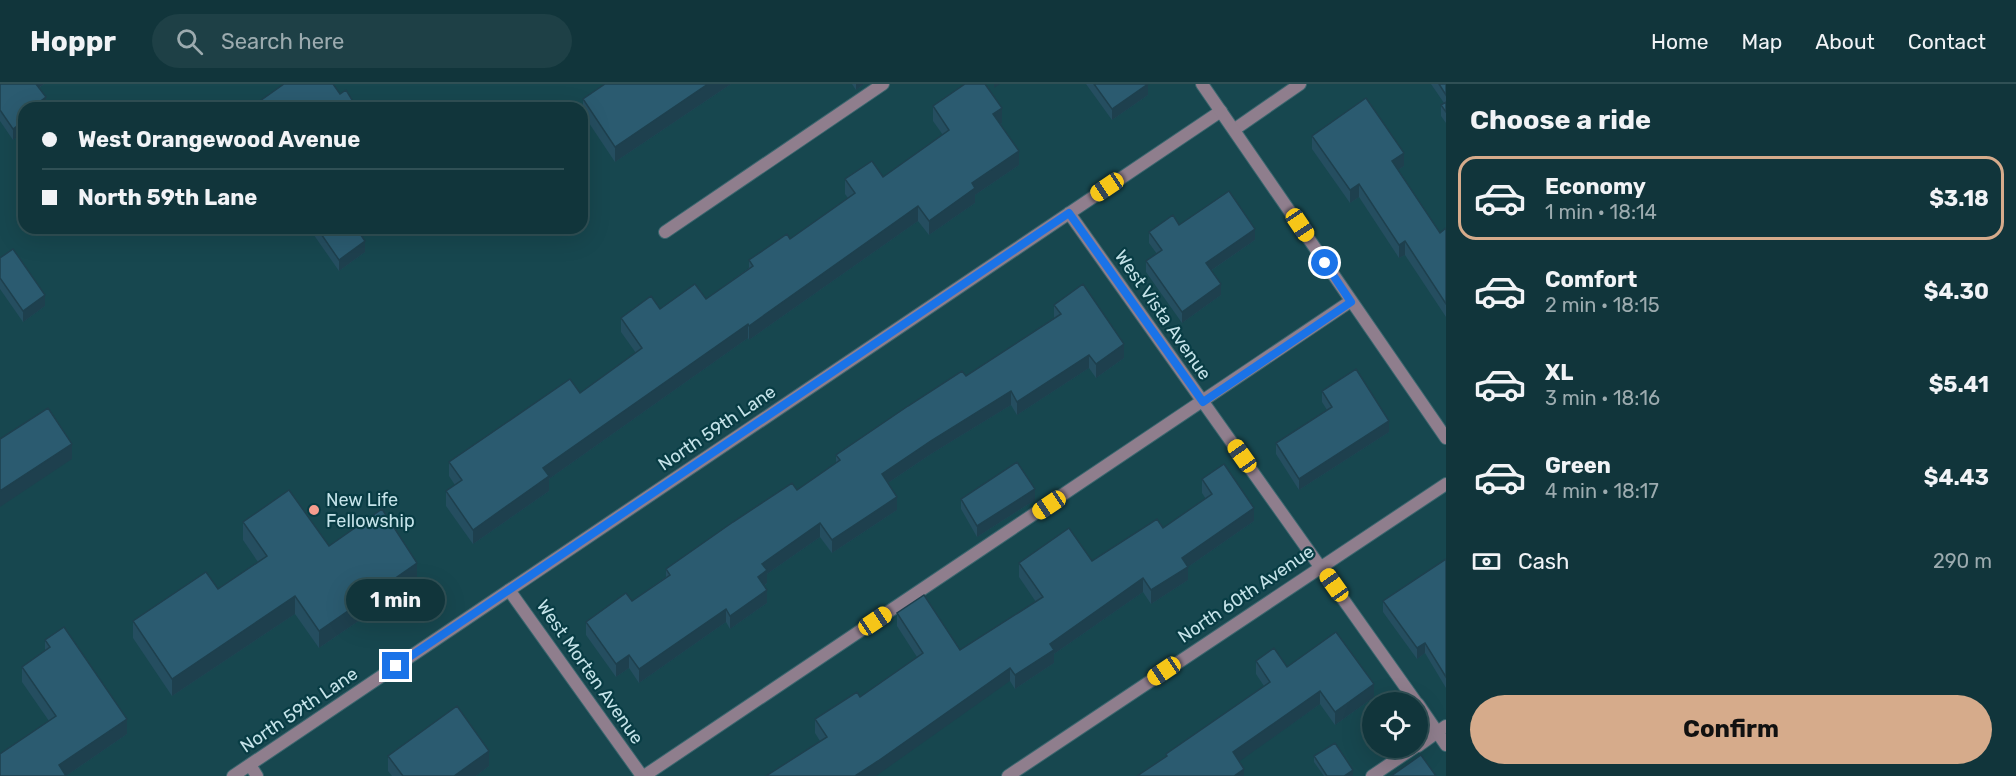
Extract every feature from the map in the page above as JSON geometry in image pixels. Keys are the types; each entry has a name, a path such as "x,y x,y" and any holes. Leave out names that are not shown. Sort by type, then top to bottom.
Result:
{"street":[{"path":"665,232 883,84"},
{"path":"1202,84 1446,438"},
{"path":"1235,129 1300,84"},
{"name":"North 59th Lane","path":"233,776 1221,111"},
{"name":"West Vista Avenue","path":"1069,213 1409,692"},
{"path":"643,776 1351,302"},
{"name":"North 60th Avenue","path":"1008,776 1446,483"},
{"name":"West Morten Avenue","path":"509,590 643,776"},
{"name":"West Vista Avenue","path":"1428,714 1442,729 1446,745"},
{"path":"1428,738 1442,729"},
{"path":"1372,776 1398,758"},
{"path":"250,765 257,776"}],"building":[{"path":"0,84 36,84 46,97 39,102 18,102 18,125 13,129 0,110"},
{"path":"284,84 333,84 340,94 346,90 353,102 258,102"},
{"path":"605,84 708,84 615,147 588,106 588,102 583,99"},
{"path":"965,84 985,84 1002,108 993,114 1019,151 972,183 975,188 929,221 918,206 749,326 748,324 543,468 549,476 473,530 446,491 462,480 449,462 570,379 580,393 642,348 621,318 651,296 660,309 695,284 706,299 753,266 749,260 787,234 790,239 855,193 845,179 872,161 883,177 949,130 933,106"},
{"path":"1094,84 1148,84 1112,109"},
{"path":"1439,84 1446,84 1446,95"},
{"path":"1366,98 1404,153 1392,161 1440,233 1446,228 1446,304 1405,241 1399,245 1359,184 1350,190 1312,136"},
{"path":"1446,102 1446,112 1441,105"},
{"path":"1229,191 1255,229 1206,263 1221,284 1182,312 1146,261 1162,250 1149,232 1173,215 1179,225"},
{"path":"321,234 360,234 365,241 339,260"},
{"path":"13,249 45,295 23,311 0,278 0,258"},
{"path":"1083,284 1124,344 1096,364 1089,355 1017,402 1011,391 931,441 882,474 897,497 832,540 820,523 762,564 767,570 758,577 767,590 730,616 726,609 639,669 629,655 616,664 586,622 626,593 632,601 670,575 666,569 733,522 792,483 797,490 840,460 836,455 908,406 962,371 966,376 1061,314 1054,305"},
{"path":"1356,369 1389,421 1299,479 1276,443 1332,407 1322,391"},
{"path":"48,408 72,444 0,491 0,439"},
{"path":"1017,462 1035,489 977,526 961,499"},
{"path":"1224,464 1254,508 1182,558 1188,567 1151,590 1143,578 1050,644 1054,650 1015,675 1010,668 855,776 766,776 827,737 815,719 857,692 860,697 923,653 897,613 924,595 960,650 1043,597 1019,563 1069,528 1092,561 1157,519 1163,528 1212,494 1202,479"},
{"path":"289,490 329,546 382,509 417,563 319,631 295,596 172,679 133,621 206,572 218,589 267,556 243,522"},
{"path":"1446,559 1446,677 1425,643 1417,648 1383,601"},
{"path":"64,627 127,719 59,765 66,776 0,776 0,754 56,716 22,667 50,647 45,640"},
{"path":"1336,632 1374,684 1335,712 1320,691 1233,752 1244,769 1234,776 1137,776 1270,682 1256,661 1274,648 1287,667"},
{"path":"457,706 489,751 454,776 403,776 388,756"},
{"path":"1335,743 1353,770 1344,776 1327,776 1314,756"},
{"path":"1417,758 1423,758 1436,776 1391,776"}],"place":[{"name":"New Life Fellowship","path":"314,510"}],"route":[{"path":"396,666 1069,213 1203,402 1351,302 1325,263"}]}
